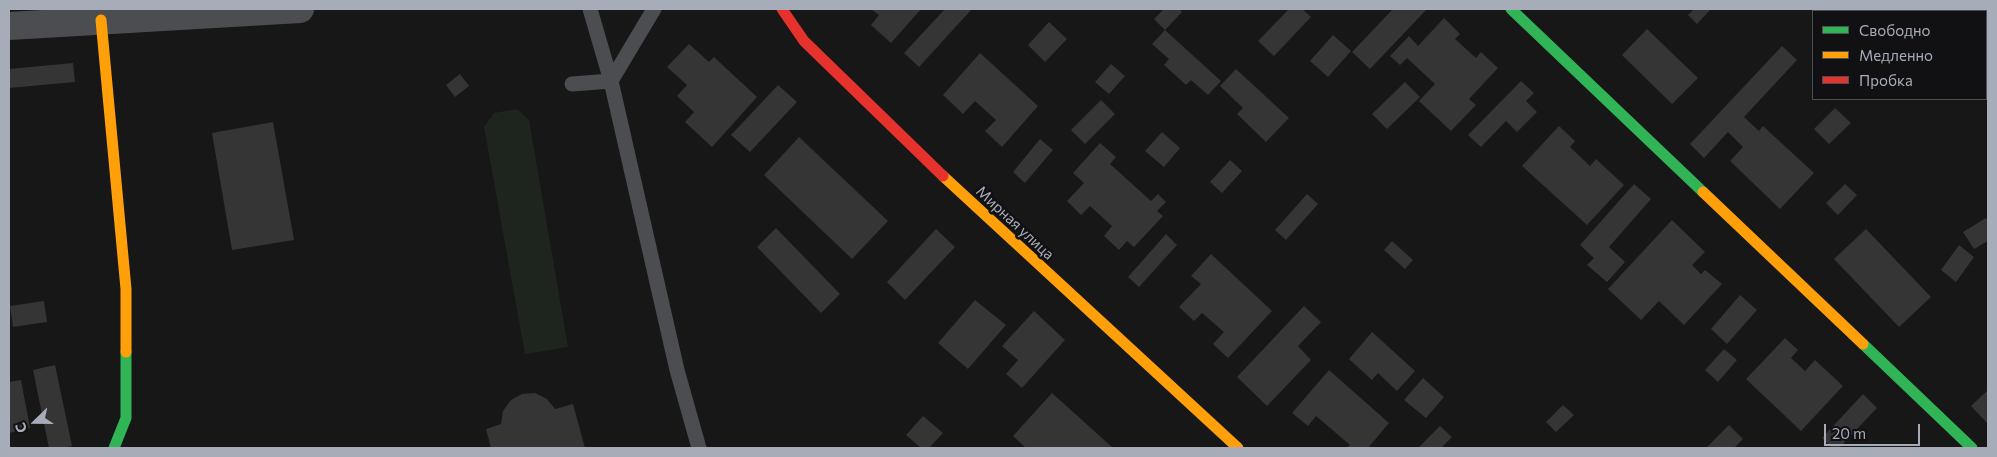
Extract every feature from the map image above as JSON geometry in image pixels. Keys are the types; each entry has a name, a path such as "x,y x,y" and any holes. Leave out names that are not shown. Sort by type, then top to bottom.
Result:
{"street":[{"path":"9,26 300,9"},
{"name":"Мирная улица","path":"782,9 804,41 966,198 1238,448"},
{"path":"1511,9 1972,448"},
{"path":"101,20 126,289 126,418 114,448"}],"lane":[{"path":"590,9 611,81 677,370 700,448"},
{"path":"611,81 654,9"},
{"path":"572,84 611,81"}],"shaded area":[{"path":"517,109 529,120 568,347 525,354 484,127 494,113"}],"building":[{"path":"871,9 921,9 891,43 871,25 879,15"},
{"path":"945,9 972,9 919,67 904,53"},
{"path":"1164,9 1179,9 1182,12 1165,30 1154,19"},
{"path":"1289,9 1302,9 1311,17 1274,56 1258,41"},
{"path":"1393,9 1427,9 1370,69 1352,52"},
{"path":"1694,9 1711,9 1697,24 1688,15"},
{"path":"1444,18 1460,34 1455,39 1476,58 1481,52 1498,68 1469,99 1476,105 1451,131 1419,101 1435,84 1407,58 1400,65 1390,56 1409,36 1418,46"},
{"path":"1049,22 1067,39 1045,62 1028,45"},
{"path":"1647,29 1698,78 1672,104 1622,55"},
{"path":"1165,30 1221,81 1208,95 1191,80 1186,85 1164,65 1169,59 1152,44"},
{"path":"1333,35 1351,51 1328,77 1310,61"},
{"path":"689,44 709,62 714,57 757,97 712,147 685,122 694,112 677,96 687,85 667,67"},
{"path":"1782,46 1797,60 1744,117 1759,131 1763,126 1814,173 1780,209 1730,161 1743,147 1728,132 1704,158 1690,144"},
{"path":"980,53 1038,106 1002,147 985,131 996,120 975,101 963,114 943,95"},
{"path":"73,63 75,82 9,88 9,69"},
{"path":"1111,64 1125,76 1109,94 1095,82"},
{"path":"1236,69 1289,118 1266,142 1237,114 1243,108 1220,86"},
{"path":"460,74 469,86 455,97 446,85"},
{"path":"1521,81 1534,93 1526,101 1537,112 1517,132 1506,121 1481,147 1468,135"},
{"path":"1405,82 1420,97 1387,129 1372,114"},
{"path":"778,85 797,102 750,152 731,135"},
{"path":"1101,100 1115,114 1085,144 1071,130"},
{"path":"1835,108 1851,123 1829,144 1814,129"},
{"path":"273,122 294,240 232,250 212,133"},
{"path":"1559,126 1575,141 1570,147 1590,166 1596,159 1624,185 1587,225 1522,166"},
{"path":"1162,132 1180,148 1164,167 1145,151"},
{"path":"799,137 888,221 852,259 764,175"},
{"path":"1040,139 1053,150 1025,183 1013,172"},
{"path":"1100,143 1116,157 1110,164 1151,201 1158,194 1166,202 1157,211 1163,216 1134,247 1127,241 1119,250 1104,236 1112,226 1090,206 1081,215 1067,201 1084,183 1073,173"},
{"path":"1230,160 1242,171 1222,193 1210,182"},
{"path":"1634,184 1651,199 1609,247 1625,262 1607,282 1587,265 1594,258 1580,245"},
{"path":"1845,184 1857,195 1838,215 1826,203"},
{"path":"1307,194 1318,204 1286,240 1275,230"},
{"path":"1986,218 1988,221 1988,241 1974,249 1963,232"},
{"path":"1672,220 1705,252 1692,265 1701,274 1705,270 1722,284 1684,325 1659,301 1641,320 1608,289"},
{"path":"776,228 840,294 821,313 757,247"},
{"path":"936,229 955,247 905,300 887,282"},
{"path":"1866,229 1931,297 1899,327 1834,259"},
{"path":"1166,234 1177,245 1139,287 1128,277"},
{"path":"1392,241 1413,260 1405,269 1384,250"},
{"path":"1959,245 1974,257 1956,282 1941,270"},
{"path":"1211,254 1272,311 1228,358 1213,344 1224,332 1202,313 1194,321 1179,307 1201,284 1191,276"},
{"path":"1740,295 1757,310 1727,344 1711,329"},
{"path":"975,300 1006,325 968,369 938,343"},
{"path":"44,301 47,322 13,327 10,306"},
{"path":"1304,306 1321,322 1298,346 1311,360 1267,406 1237,377"},
{"path":"1034,311 1065,340 1022,388 1006,374 1018,360 1002,346"},
{"path":"1372,332 1415,371 1397,391 1378,373 1372,380 1349,359"},
{"path":"1785,338 1798,350 1791,358 1805,371 1815,360 1843,386 1801,431 1746,379"},
{"path":"1724,349 1737,360 1718,382 1705,370"},
{"path":"55,365 72,446 62,448 49,448 33,370"},
{"path":"1329,370 1389,423 1368,448 1346,448 1350,445 1316,416 1308,426 1292,413"},
{"path":"1423,378 1444,397 1426,418 1404,400"},
{"path":"21,380 30,428 9,433 9,382"},
{"path":"1988,390 1988,424 1971,406"},
{"path":"535,393 547,399 555,409 573,404 585,448 491,448 486,429 501,424 503,411 511,400 522,394"},
{"path":"1052,393 1113,448 1026,448 1013,436"},
{"path":"1863,394 1877,408 1839,448 1832,448 1822,438"},
{"path":"1563,405 1574,415 1556,432 1546,422"},
{"path":"923,416 943,433 929,448 921,448 906,435"},
{"path":"1729,425 1743,439 1734,448 1706,448"},
{"path":"1440,426 1452,437 1441,448 1418,448"}],"traffic: fast":[{"path":"1511,9 1703,192"},
{"path":"1863,344 1972,448"},
{"path":"114,448 126,418 126,352"}],"traffic: slow":[{"path":"101,20 126,289 126,352"},
{"path":"943,176 1238,448"},
{"path":"1703,192 1863,344"}],"traffic: jam":[{"path":"782,9 804,41 943,176"}]}
